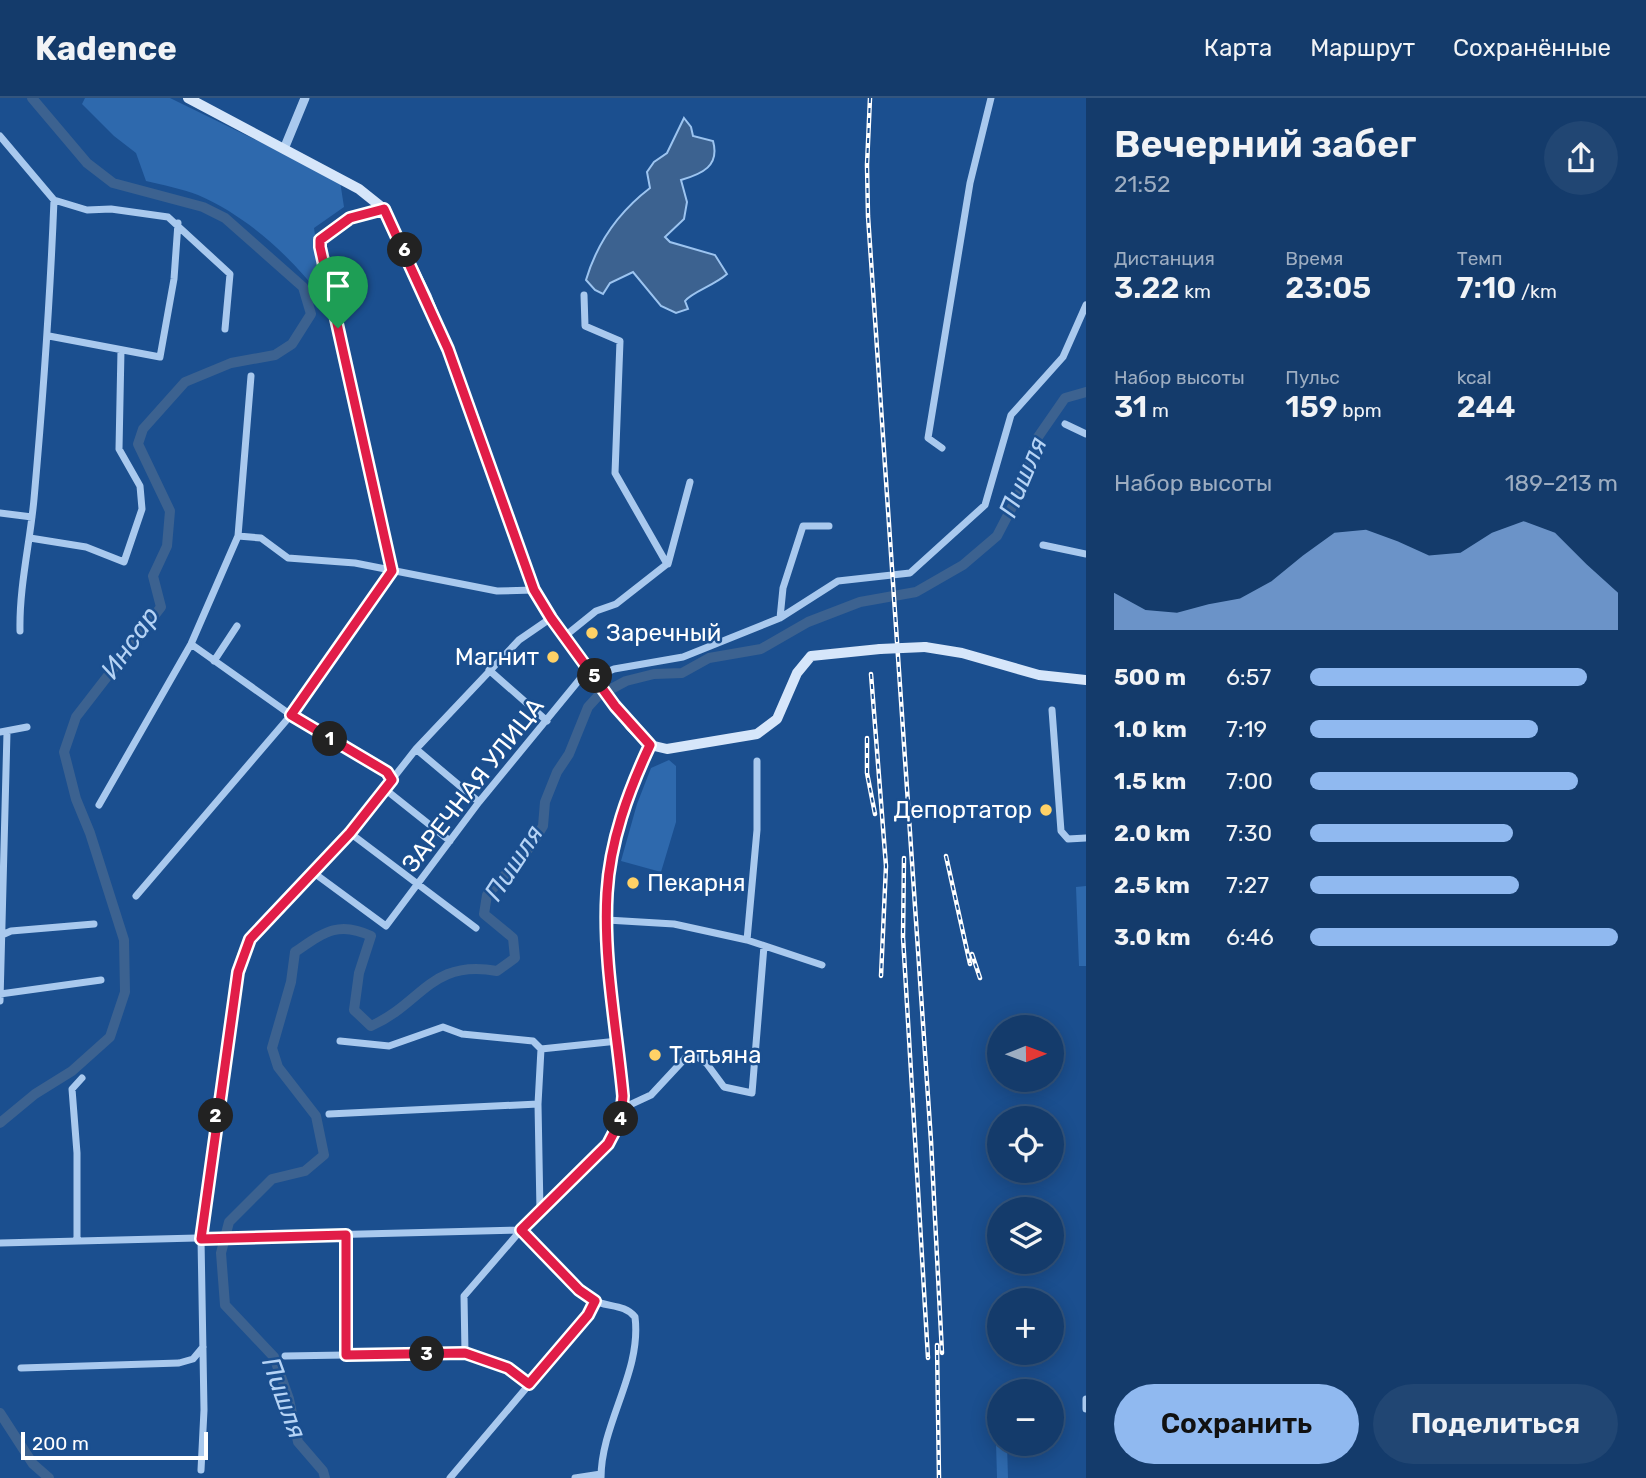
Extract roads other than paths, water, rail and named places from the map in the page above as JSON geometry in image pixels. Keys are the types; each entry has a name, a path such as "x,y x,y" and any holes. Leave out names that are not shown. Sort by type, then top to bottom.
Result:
{"main road":[{"path":"188,98 359,188 384,209 448,349 534,590 615,706 650,745 687,748 757,734 777,719 797,673 811,656 925,647 962,653 1039,675 1086,680"}],"street":[{"path":"284,149 305,98"},
{"path":"942,448 928,438 929,429 958,270 970,183 991,98"},
{"path":"0,136 54,200 87,210 150,213 177,223 230,274 225,329"},
{"path":"20,631 19,609 33,517 49,336 54,200"},
{"path":"136,896 291,715 392,571 320,247 320,240 350,218 384,209"},
{"path":"49,336 160,357 174,279 177,223"},
{"path":"584,295 584,326 620,341 615,472 667,564"},
{"path":"595,676 614,669 683,657 780,618 838,582 910,573 985,505 1011,415 1063,357 1086,305"},
{"path":"30,538 86,547 124,562 142,509 139,486 119,449 121,350"},
{"path":"99,805 191,644 238,536 251,376"},
{"path":"1065,424 1086,433"},
{"path":"565,636 596,611 615,604 667,564 690,482"},
{"path":"0,513 33,517"},
{"path":"780,618 783,588 803,526 829,526"},
{"path":"238,536 261,538 288,558 355,563 497,591 534,590"},
{"path":"1043,545 1086,554"},
{"path":"201,1470 201,1239 238,972 250,939 350,833 386,790 415,749 489,670 519,640 551,618"},
{"path":"214,661 237,626"},
{"path":"191,644 291,715 387,772 392,780"},
{"path":"489,670 547,721"},
{"name":"ЗАРЕЧНАЯ УЛИЦА","path":"314,873 386,926 479,802 547,721 595,676"},
{"path":"1052,710 1061,831 1068,839 1086,838"},
{"path":"0,1001 4,732 27,726"},
{"path":"465,1353 464,1296 521,1230 608,1144 617,1129 623,1108 607,920 610,865 624,806 650,745"},
{"path":"415,749 479,802"},
{"path":"747,940 757,830 757,761"},
{"path":"386,790 450,841"},
{"path":"350,833 476,928"},
{"path":"607,920 674,924 747,940 822,964"},
{"path":"2,935 11,931 94,924"},
{"path":"623,1108 651,1095 691,1052 708,1064 724,1087 752,1093 764,946"},
{"path":"0,994 101,980"},
{"path":"340,1041 389,1046 443,1027 462,1034 533,1041 541,1049 538,1104 540,1211"},
{"path":"541,1049 618,1041"},
{"path":"77,1241 77,1153 72,1089 82,1078"},
{"path":"330,1114 538,1104"},
{"path":"0,1243 521,1230 579,1290 595,1301 630,1311 635,1317 637,1330 633,1357 602,1457 601,1476 575,1478"},
{"path":"346,1235 346,1355"},
{"path":"450,1478 588,1315 595,1301"},
{"path":"21,1368 179,1363 192,1359 203,1346"},
{"path":"285,1356 465,1353 508,1368 529,1384"},
{"path":"1086,1399 1086,1409"}],"waterway":[{"name":"Инсар","path":"0,1123 35,1094 72,1071 110,1037 125,992 124,940 90,833 76,799 64,752 76,717 161,607 153,576 167,546 170,511 138,444 143,429 185,382 231,363 275,355 292,344 311,314 303,287 225,218 203,207 113,183 87,163 32,98"},
{"name":"Пишля","path":"325,1478 323,1471 298,1442 289,1399 274,1357 225,1305 221,1253 229,1222 272,1179 305,1171 324,1155 316,1116 278,1067 272,1048 291,982 295,952 323,934 340,929 359,931 371,936 359,973 354,1010 371,1026 389,1017 441,977 456,971 474,969 497,971 515,958 513,938 484,914 487,895 531,846 543,826 545,802 557,772 569,754 588,707 598,696 626,681 654,674 682,673 709,658 761,649 808,622 860,602 916,592 963,565 997,536 1022,488 1038,437 1065,398 1086,392"},
{"name":"Инсар","path":"0,1413 33,1464 49,1478"}],"railway":[{"path":"870,98 868,216 931,1141 942,1353"},
{"path":"871,674 886,866 881,976"},
{"path":"867,738 867,773 875,814"},
{"path":"946,856 970,964"},
{"path":"904,858 903,937 928,1358"},
{"path":"972,954 980,978"},
{"path":"937,1345 939,1478"}],"place":[{"name":"Заречный","path":"592,633"},
{"name":"Магнит","path":"553,657"},
{"name":"Депортатор","path":"1046,810"},
{"name":"Пекарня","path":"633,883"},
{"name":"Татьяна","path":"655,1055"}]}
